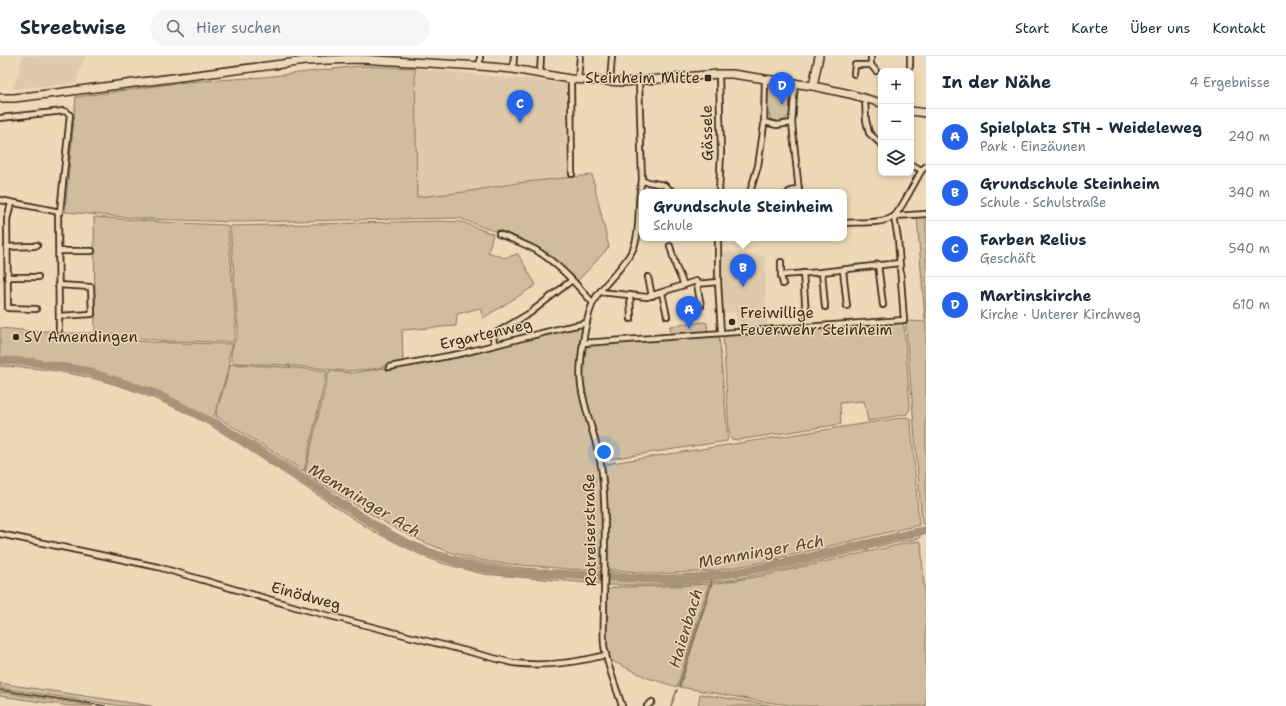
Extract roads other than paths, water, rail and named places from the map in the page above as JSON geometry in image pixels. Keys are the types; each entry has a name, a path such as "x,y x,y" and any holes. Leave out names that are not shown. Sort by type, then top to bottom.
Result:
{"street":[{"path":"480,56 480,66"},
{"path":"513,69 514,56"},
{"path":"540,74 541,56"},
{"path":"578,80 580,56"},
{"path":"610,82 612,56"},
{"path":"813,86 819,56"},
{"path":"871,56 871,65 876,71"},
{"path":"910,56 910,66"},
{"path":"0,98 40,95 305,61 359,57 513,69 570,79 610,82 639,82 732,74 795,82 878,102"},
{"path":"854,74 856,65 871,65"},
{"name":"Gässele","path":"718,74 721,153 719,189"},
{"path":"570,79 572,174"},
{"path":"751,189 758,166 764,122 765,79"},
{"name":"Rotreiserstraße","path":"639,82 642,181 639,189"},
{"path":"795,82 792,123 799,189"},
{"path":"865,98 866,120 869,133 878,141"},
{"path":"0,118 64,111 68,113 70,117 59,212 58,331"},
{"path":"914,111 926,113"},
{"path":"764,122 777,124 792,123"},
{"path":"914,166 922,170"},
{"path":"583,343 904,320 895,216 922,170 926,166"},
{"path":"642,181 664,184 670,189"},
{"name":"Rotreiserstraße","path":"622,706 606,655 604,638 603,583 603,480 601,463 582,390 580,370 583,343 593,303 600,292 624,264 635,243 639,217 639,190"},
{"path":"0,200 59,212"},
{"path":"11,203 7,220 8,308 36,308"},
{"path":"847,223 875,222 895,216 926,214"},
{"path":"499,234 537,251 558,266 593,303"},
{"path":"718,241 720,333"},
{"path":"7,247 37,245"},
{"path":"670,246 676,267 684,285"},
{"path":"59,251 92,251"},
{"path":"781,262 783,284"},
{"path":"781,275 843,270 878,264 899,263"},
{"path":"878,264 883,304"},
{"path":"843,270 847,306"},
{"path":"822,272 825,307"},
{"path":"803,273 806,315"},
{"path":"7,278 38,277"},
{"path":"648,277 652,296"},
{"path":"495,345 493,338 496,333 530,313 572,280"},
{"path":"600,292 648,297 696,281 697,284 718,282"},
{"path":"697,284 701,306"},
{"path":"58,285 91,287 92,314 59,316"},
{"path":"662,293 667,316"},
{"path":"630,295 631,319"},
{"name":"Ergartenweg","path":"389,367 451,356 587,323"},
{"name":"Einödweg","path":"0,534 158,567 299,608 513,663 542,665 566,664 606,655"},
{"path":"648,706 652,702"}],"waterway":[{"name":"Memminger Ach","path":"0,360 32,362 87,371 157,394 217,425 389,534 426,552 466,565 486,569 510,572 678,580 710,577 774,566 926,530"},
{"name":"Haienbach","path":"679,686 713,577"},
{"name":"Haienbach","path":"671,706 677,690"}],"railway":[{"path":"0,690 105,706"}],"place":[{"name":"Steinheim Mitte","path":"708,78"},
{"name":"Martinskirche","path":"782,105"},
{"name":"Farben Relius","path":"520,123"},
{"name":"Grundschule Steinheim","path":"743,287"},
{"name":"Freiwillige Feuerwehr Steinheim","path":"732,322"},
{"name":"Spielplatz STH - Weideleweg","path":"689,329"},
{"name":"SV Amendingen","path":"16,337"}]}
